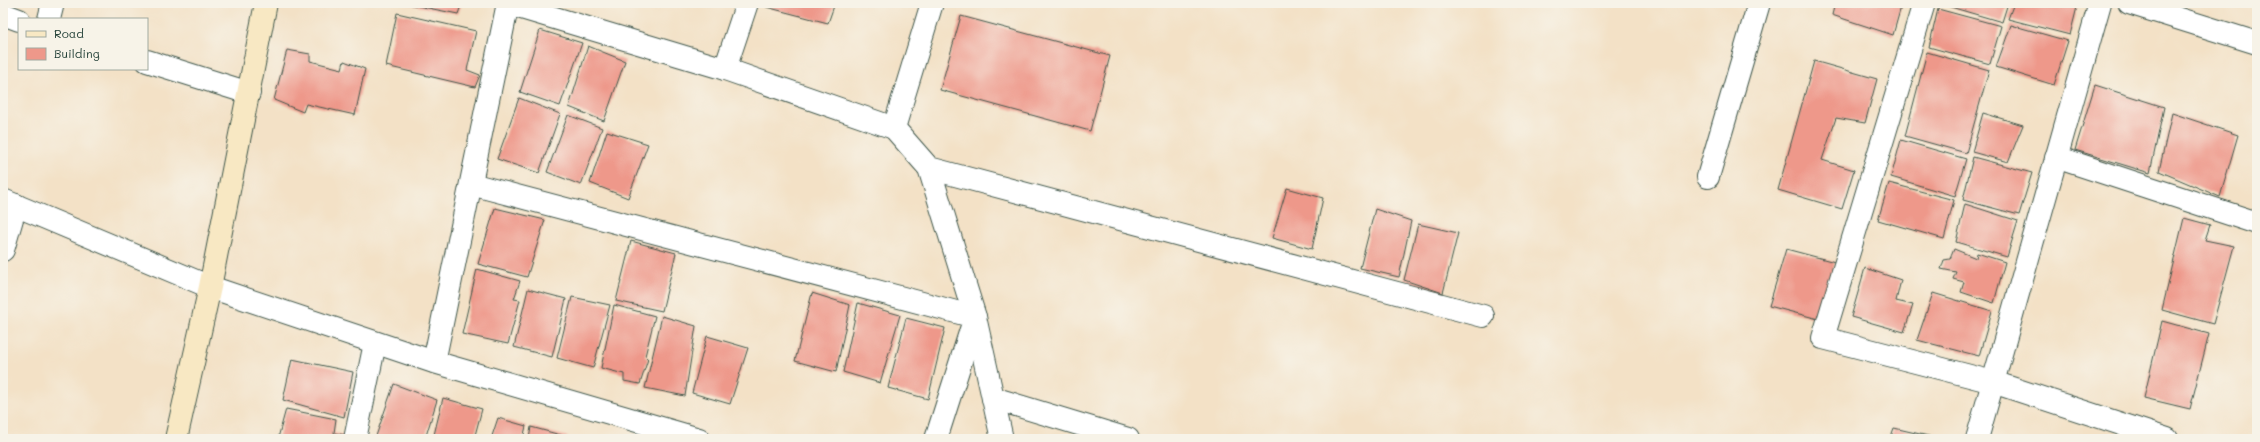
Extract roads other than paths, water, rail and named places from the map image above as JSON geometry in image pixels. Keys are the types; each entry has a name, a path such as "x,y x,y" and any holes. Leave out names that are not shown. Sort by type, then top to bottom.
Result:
{"main road":[{"path":"176,439 210,287 266,3"}],"street":[{"path":"49,18 53,3"},
{"path":"725,69 747,3"},
{"path":"894,128 932,3"},
{"path":"1708,177 1759,3"},
{"path":"1924,3 1823,338 1993,382 2167,439"},
{"path":"1977,439 2100,3"},
{"path":"2130,3 2257,43"},
{"path":"434,362 508,4 725,69 894,128 929,168 974,317 1002,439"},
{"path":"3,14 18,20"},
{"path":"148,61 249,93"},
{"path":"2056,157 2257,223"},
{"path":"929,168 1483,316"},
{"path":"471,184 974,317"},
{"path":"3,250 10,202 210,287 434,362 699,439"},
{"path":"936,439 974,317"},
{"path":"355,439 375,343"},
{"path":"992,398 1128,439"}]}
